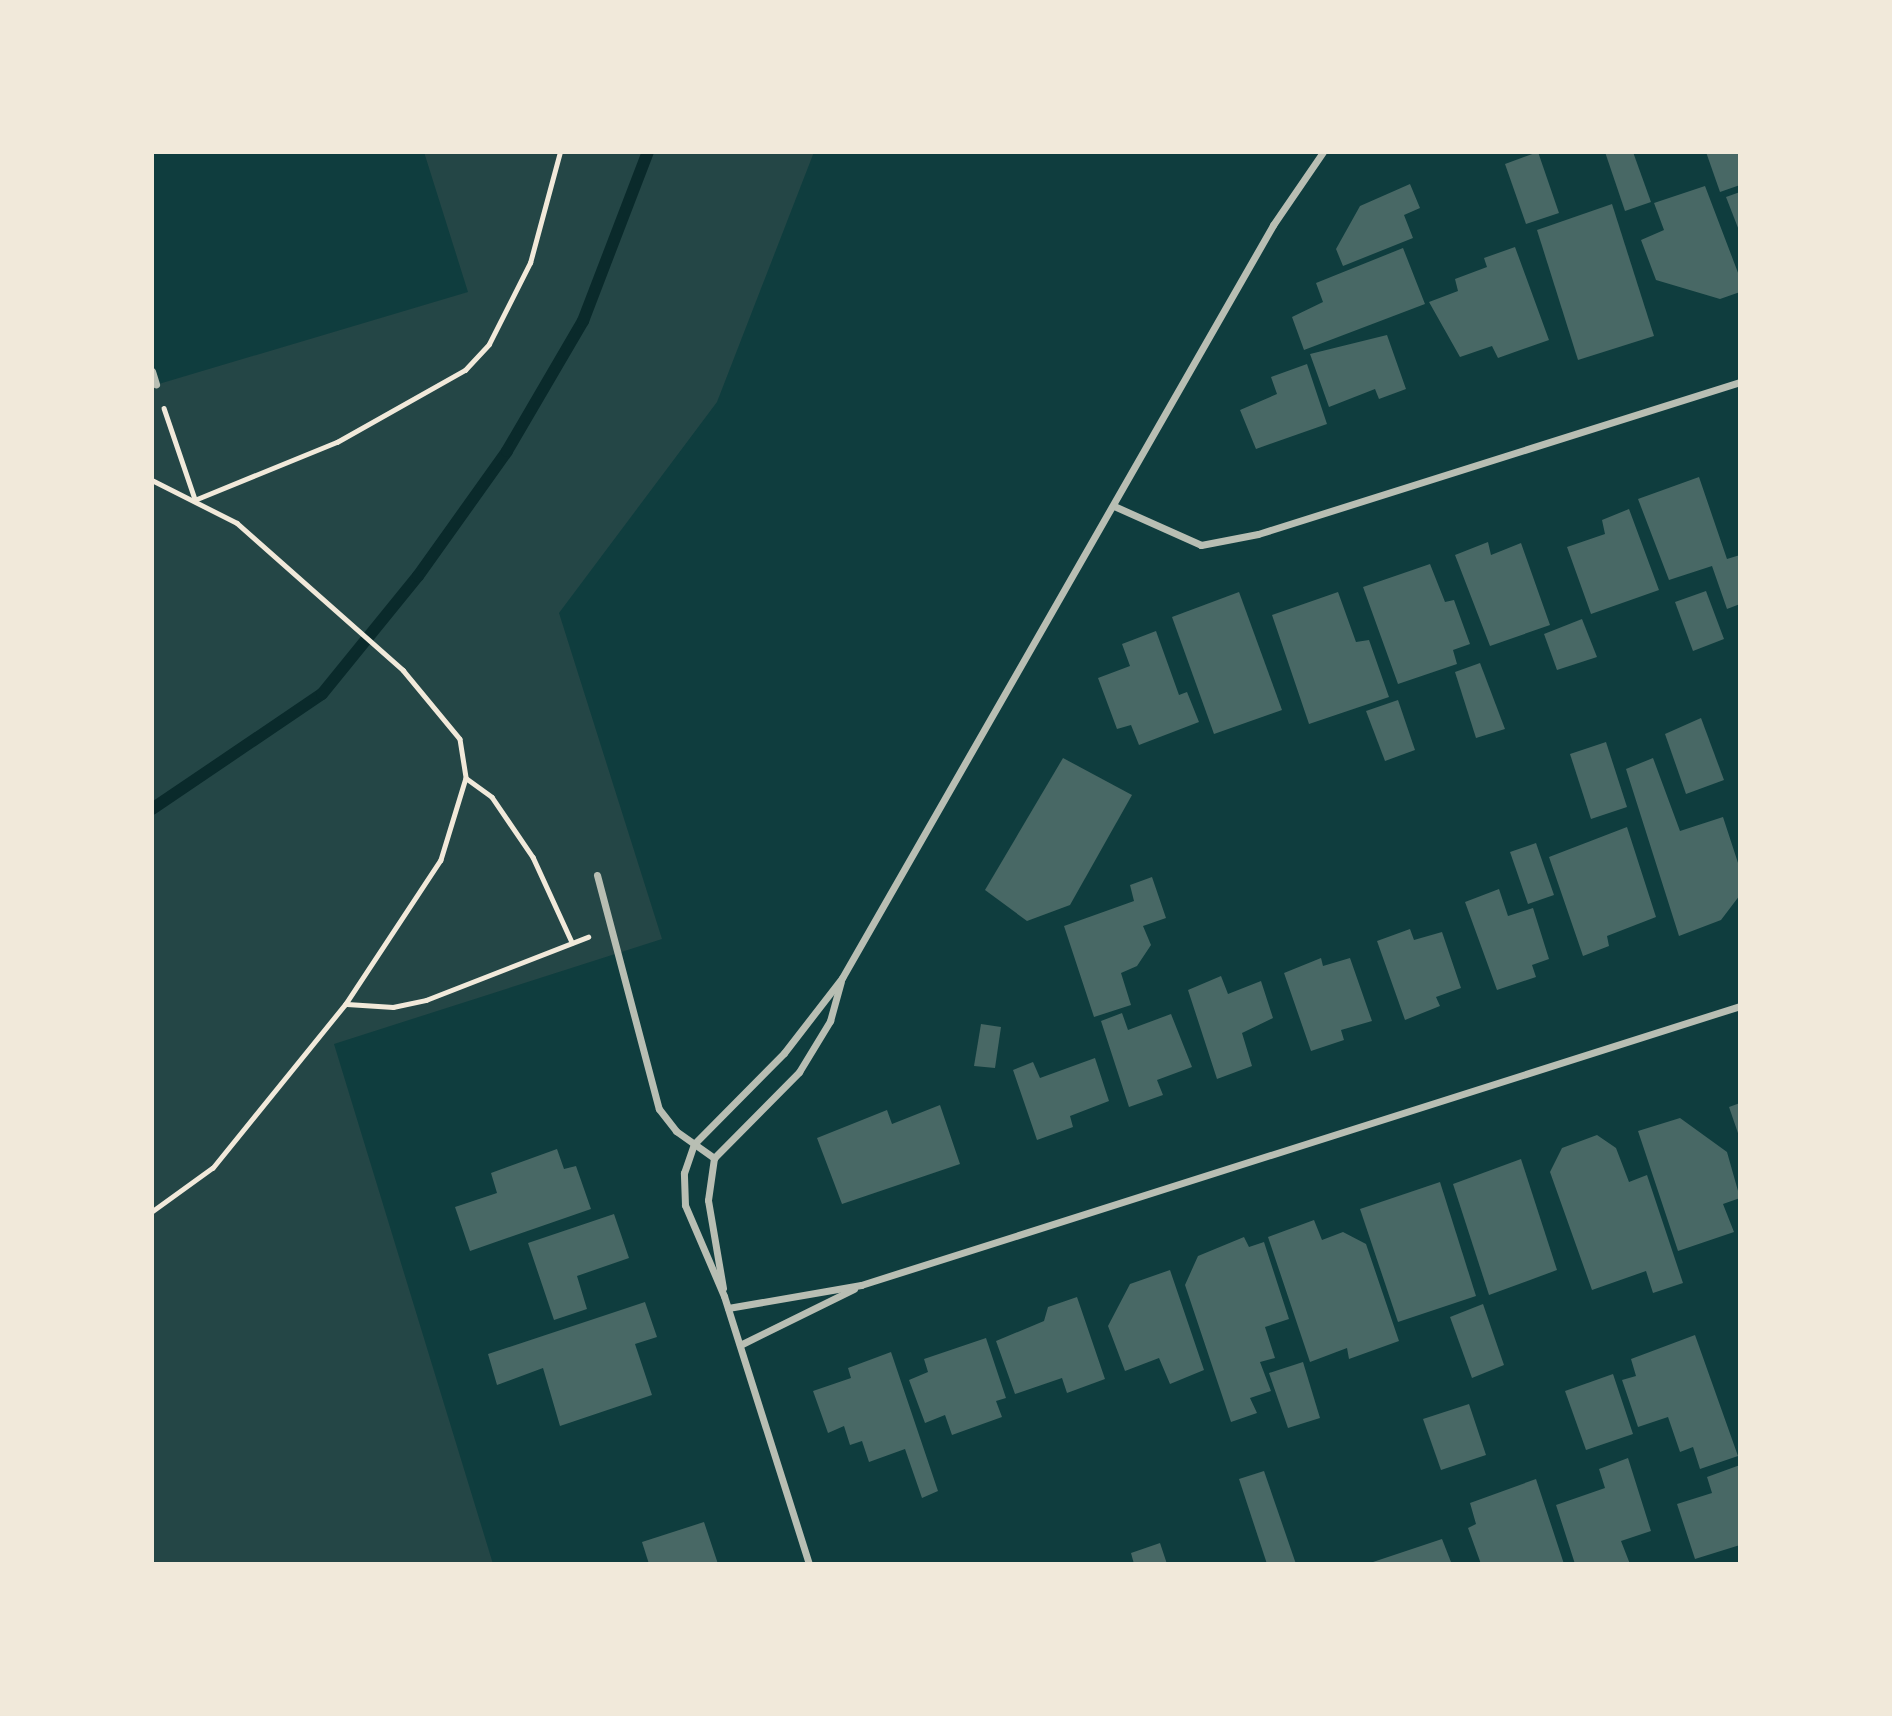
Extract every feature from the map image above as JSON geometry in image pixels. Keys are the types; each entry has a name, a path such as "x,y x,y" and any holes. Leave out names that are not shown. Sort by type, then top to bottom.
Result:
{"street":[{"path":"809,1564 724,1296 685,1205 684,1173 694,1144 784,1053 842,978 1273,225 1323,152"},
{"path":"152,372 156,384"},
{"path":"1114,506 1202,545 1258,534 1740,382"},
{"path":"597,875 609,929 659,1109 694,1144 714,1158"},
{"path":"724,1296 708,1200 714,1158 799,1072 831,1021 842,978"},
{"path":"728,1308 861,1285 1740,1006"},
{"path":"740,1345 861,1285"}],"path":[{"path":"196,499 337,442 465,370 489,344 530,263 560,152"},
{"path":"156,384 196,499"},
{"path":"152,480 196,499 237,523 403,670 460,739 466,778 442,860 346,1004 213,1168 152,1212"},
{"path":"466,778 492,797 533,857 572,943"},
{"path":"346,1004 393,1007 426,1000 609,929"}],"shaded area":[{"path":"424,152 814,152 717,402 559,613 662,939 334,1044 493,1564 152,1564 152,386 468,292"}],"building":[{"path":"1538,152 1559,213 1526,224 1505,164"},
{"path":"1605,152 1633,152 1651,202 1625,211"},
{"path":"1706,152 1740,152 1740,185 1720,192"},
{"path":"1410,184 1420,208 1404,215 1413,238 1343,266 1336,249 1360,206"},
{"path":"1705,186 1740,278 1740,292 1720,299 1656,280 1641,240 1664,230 1654,203"},
{"path":"1740,192 1740,233 1726,197"},
{"path":"1612,204 1654,336 1578,360 1537,230"},
{"path":"1515,247 1549,340 1498,358 1492,346 1460,357 1429,302 1458,291 1455,279 1487,267 1484,258"},
{"path":"1403,248 1425,304 1304,350 1292,317 1323,302 1316,283"},
{"path":"1387,335 1406,389 1379,399 1375,389 1329,407 1310,354"},
{"path":"1307,364 1327,424 1256,449 1240,410 1277,394 1271,377"},
{"path":"1699,477 1727,559 1740,555 1740,604 1727,609 1712,566 1669,580 1638,499"},
{"path":"1629,509 1659,590 1591,614 1567,547 1605,534 1602,520"},
{"path":"1488,542 1491,555 1521,543 1550,625 1490,646 1455,555"},
{"path":"1430,564 1445,602 1454,600 1470,644 1453,650 1457,664 1398,684 1363,587"},
{"path":"1706,591 1724,639 1693,651 1675,602"},
{"path":"1239,592 1282,710 1214,734 1172,617"},
{"path":"1338,592 1356,642 1369,640 1389,697 1309,724 1272,615"},
{"path":"1582,619 1597,657 1557,670 1544,634"},
{"path":"1156,631 1179,695 1187,692 1199,722 1139,745 1131,725 1117,729 1098,678 1130,666 1122,644"},
{"path":"1480,663 1505,729 1476,738 1455,672"},
{"path":"1398,700 1415,750 1385,761 1366,711"},
{"path":"1701,718 1724,780 1686,794 1665,734"},
{"path":"1606,742 1627,807 1591,819 1570,754"},
{"path":"1063,758 1132,795 1070,905 1027,921 985,890"},
{"path":"1653,758 1680,831 1723,817 1740,869 1740,895 1721,920 1679,936 1626,769"},
{"path":"1627,827 1656,917 1607,936 1609,946 1583,956 1549,857"},
{"path":"1536,843 1554,895 1528,904 1510,852"},
{"path":"1152,877 1166,918 1143,926 1151,945 1137,966 1121,973 1131,1005 1094,1017 1064,926 1134,901 1130,885"},
{"path":"1499,889 1508,916 1533,908 1549,959 1532,965 1536,977 1497,990 1465,902"},
{"path":"1410,929 1414,940 1442,932 1461,988 1436,997 1440,1006 1405,1020 1377,941"},
{"path":"1321,958 1323,966 1350,958 1372,1021 1341,1030 1344,1040 1311,1051 1284,973"},
{"path":"1221,976 1228,994 1261,981 1273,1018 1242,1033 1252,1066 1217,1079 1188,990"},
{"path":"1122,1013 1128,1030 1171,1014 1192,1067 1157,1080 1163,1095 1129,1107 1101,1021"},
{"path":"981,1024 1001,1027 995,1068 974,1066"},
{"path":"1095,1058 1109,1101 1070,1116 1073,1127 1037,1140 1013,1070 1033,1062 1040,1078"},
{"path":"1740,1103 1740,1136 1739,1136 1729,1107"},
{"path":"940,1105 960,1164 842,1204 817,1138 887,1110 892,1124"},
{"path":"1680,1118 1727,1152 1740,1198 1723,1204 1734,1232 1678,1251 1638,1131"},
{"path":"1597,1135 1616,1148 1629,1182 1647,1175 1683,1283 1653,1293 1646,1271 1592,1290 1550,1172 1562,1148"},
{"path":"557,1149 564,1169 576,1166 591,1209 470,1251 455,1207 497,1193 491,1173"},
{"path":"1521,1159 1557,1270 1489,1295 1453,1184"},
{"path":"1440,1182 1476,1296 1398,1322 1360,1209"},
{"path":"614,1214 629,1258 577,1276 587,1309 554,1320 528,1243"},
{"path":"1314,1220 1322,1240 1343,1232 1366,1244 1399,1341 1349,1359 1347,1348 1310,1362 1268,1237"},
{"path":"1244,1237 1249,1247 1264,1242 1289,1319 1265,1327 1275,1358 1260,1362 1271,1391 1250,1398 1257,1413 1231,1422 1185,1285 1198,1256"},
{"path":"1170,1270 1204,1370 1170,1384 1159,1358 1125,1371 1108,1326 1130,1284"},
{"path":"1077,1297 1105,1379 1067,1393 1062,1378 1015,1394 996,1341 1044,1321 1048,1307"},
{"path":"645,1302 657,1337 635,1344 652,1395 560,1426 543,1368 497,1385 488,1354"},
{"path":"1483,1304 1504,1365 1472,1378 1450,1317"},
{"path":"1695,1335 1738,1456 1700,1469 1693,1447 1680,1452 1668,1417 1638,1427 1622,1380 1636,1376 1631,1359"},
{"path":"986,1338 1006,1398 996,1401 1002,1417 952,1435 945,1415 925,1423 909,1380 928,1372 924,1359"},
{"path":"891,1352 938,1491 922,1498 905,1449 869,1462 862,1441 850,1445 844,1426 828,1433 813,1391 851,1378 848,1368"},
{"path":"1303,1362 1320,1418 1288,1428 1269,1373"},
{"path":"1613,1374 1633,1434 1586,1450 1565,1391"},
{"path":"1469,1404 1486,1455 1441,1470 1423,1419"},
{"path":"1628,1458 1651,1531 1621,1541 1630,1564 1575,1564 1556,1505 1605,1488 1599,1469"},
{"path":"1740,1465 1740,1545 1695,1559 1677,1504 1712,1493 1707,1477"},
{"path":"1264,1471 1296,1564 1267,1564 1239,1479"},
{"path":"1536,1479 1564,1564 1481,1564 1468,1528 1476,1524 1470,1503"},
{"path":"704,1522 718,1564 649,1564 642,1542"},
{"path":"1442,1539 1451,1562 1370,1564 1370,1563"},
{"path":"1160,1543 1167,1564 1134,1564 1131,1553"}],"waterway":[{"path":"152,809 322,694 418,576 507,451 583,321 648,152"}]}
